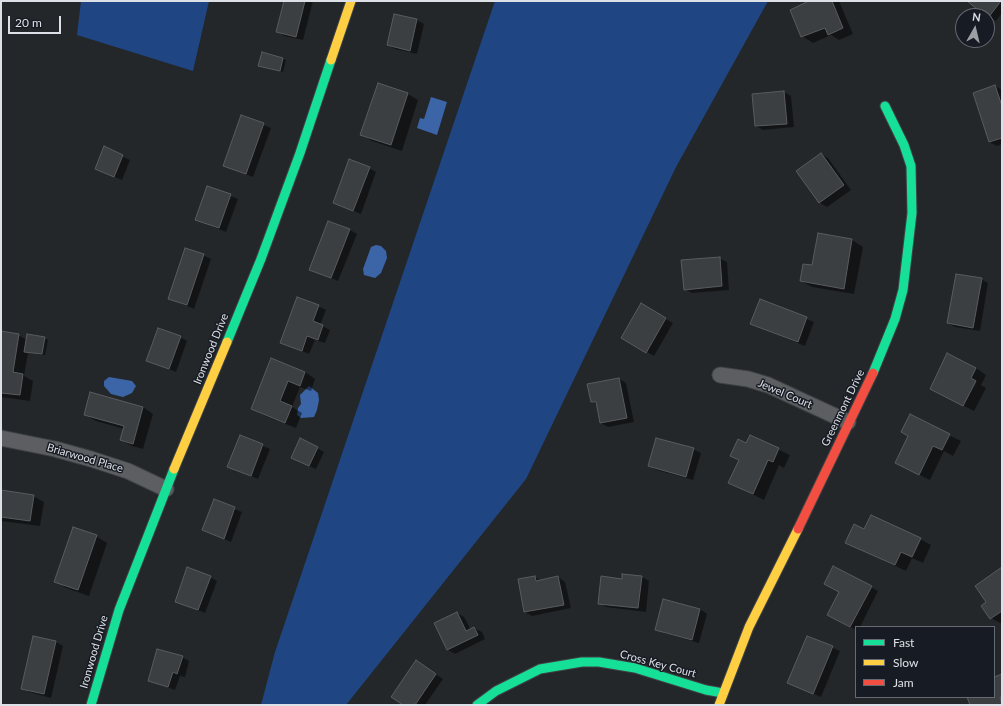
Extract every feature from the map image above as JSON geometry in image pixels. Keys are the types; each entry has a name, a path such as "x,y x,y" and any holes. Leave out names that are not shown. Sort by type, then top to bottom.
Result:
{"street":[{"name":"Ironwood Drive","path":"91,705 119,610 166,489 261,259 300,153 351,1"},
{"name":"Greenmont Drive","path":"719,705 749,628 811,502 848,422 867,388 895,319 903,290 909,247 912,213 911,166 904,145 885,106"},
{"name":"Jewel Court","path":"720,375 748,379 768,385 848,422"},
{"name":"Briarwood Place","path":"1,438 55,449 91,459 128,471 166,489"},
{"name":"Cross Key Court","path":"477,705 496,691 540,669 582,662 599,662 635,668 706,690 723,693"}],"shaded area":[{"path":"81,1 209,1 193,71 77,35"},
{"path":"495,1 768,1 676,167 526,479 346,705 261,705 275,652"},
{"path":"431,97 447,102 437,135 417,128 420,118 424,119"},
{"path":"376,245 381,246 386,251 387,258 381,273 375,278 364,275 363,269 371,247"},
{"path":"109,377 132,381 136,386 132,393 123,397 111,394 104,386 104,381"},
{"path":"309,386 318,393 319,400 317,410 314,417 301,418 297,415 298,408 301,404 300,395"}],"building":[{"path":"284,1 305,1 296,37 276,32"},
{"path":"809,1 832,1 843,28 828,35 825,28 801,37 790,10"},
{"path":"967,1 1001,1 995,9 976,8"},
{"path":"394,14 417,19 410,51 387,45"},
{"path":"262,52 283,58 280,71 258,66"},
{"path":"378,83 408,93 391,145 360,135"},
{"path":"995,85 1002,106 1002,138 989,142 973,93"},
{"path":"784,91 787,124 755,126 752,94"},
{"path":"241,115 264,123 246,174 223,166"},
{"path":"104,146 123,155 114,177 95,169"},
{"path":"821,153 844,185 819,203 796,171"},
{"path":"349,159 370,167 353,211 333,203"},
{"path":"207,186 231,194 219,228 195,220"},
{"path":"328,221 350,229 331,278 309,270"},
{"path":"818,233 852,239 844,289 800,281 803,264 812,265"},
{"path":"185,248 204,254 187,305 168,299"},
{"path":"720,257 722,286 684,290 681,260"},
{"path":"956,274 982,278 973,328 947,323"},
{"path":"297,297 319,305 313,321 323,325 318,340 307,336 302,351 280,343"},
{"path":"760,299 807,317 798,342 750,324"},
{"path":"641,303 666,318 646,353 621,338"},
{"path":"158,328 181,336 169,369 146,361"},
{"path":"1,331 19,334 13,372 23,374 20,395 1,393"},
{"path":"27,334 45,337 42,354 24,352"},
{"path":"947,353 976,368 971,378 976,381 963,406 930,389"},
{"path":"271,358 305,372 300,386 288,381 280,401 292,406 285,423 251,409"},
{"path":"619,378 627,418 600,423 596,402 591,402 587,384"},
{"path":"90,392 143,407 133,444 120,440 124,426 84,415"},
{"path":"910,414 950,434 942,450 933,446 919,475 895,463 908,436 901,432"},
{"path":"240,435 263,444 251,476 227,467"},
{"path":"750,435 779,448 773,462 768,460 753,494 728,483 739,460 730,456 738,439 746,443"},
{"path":"300,438 318,447 309,466 291,458"},
{"path":"656,438 694,448 686,477 648,466"},
{"path":"1,490 34,495 30,521 1,517"},
{"path":"214,499 235,507 224,539 202,530"},
{"path":"871,515 921,538 912,557 901,552 895,565 845,543 854,524 864,529"},
{"path":"73,527 97,535 78,590 54,582"},
{"path":"833,566 872,586 850,627 827,615 839,592 824,584"},
{"path":"187,567 211,576 198,610 175,602"},
{"path":"1002,567 1002,611 990,619 981,606 986,602 975,586"},
{"path":"622,574 642,576 638,608 598,604 601,576 622,579"},
{"path":"535,576 536,581 558,576 564,605 524,612 518,579"},
{"path":"663,599 700,609 692,640 655,630"},
{"path":"457,612 466,631 474,627 478,635 447,650 434,623"},
{"path":"33,636 56,641 44,694 21,689"},
{"path":"807,636 833,646 813,694 787,683"},
{"path":"157,649 183,656 177,674 173,672 168,687 148,681"},
{"path":"416,660 436,674 415,705 403,705 391,697"},
{"path":"1002,674 1002,696 1000,697 1002,705 970,705 967,698 995,698 995,677"}],"traffic: fast":[{"path":"227,342 261,259 300,153 331,60"},
{"path":"873,373 895,319 903,290 912,213 911,166 904,145 885,106"},
{"path":"91,705 119,610 174,469"},
{"path":"477,705 496,691 540,669 582,662 599,662 635,668 706,690 723,693"}],"traffic: slow":[{"path":"331,60 351,1"},
{"path":"174,469 227,342"},
{"path":"719,705 749,627 798,529"}],"traffic: jam":[{"path":"798,529 873,373"}]}
